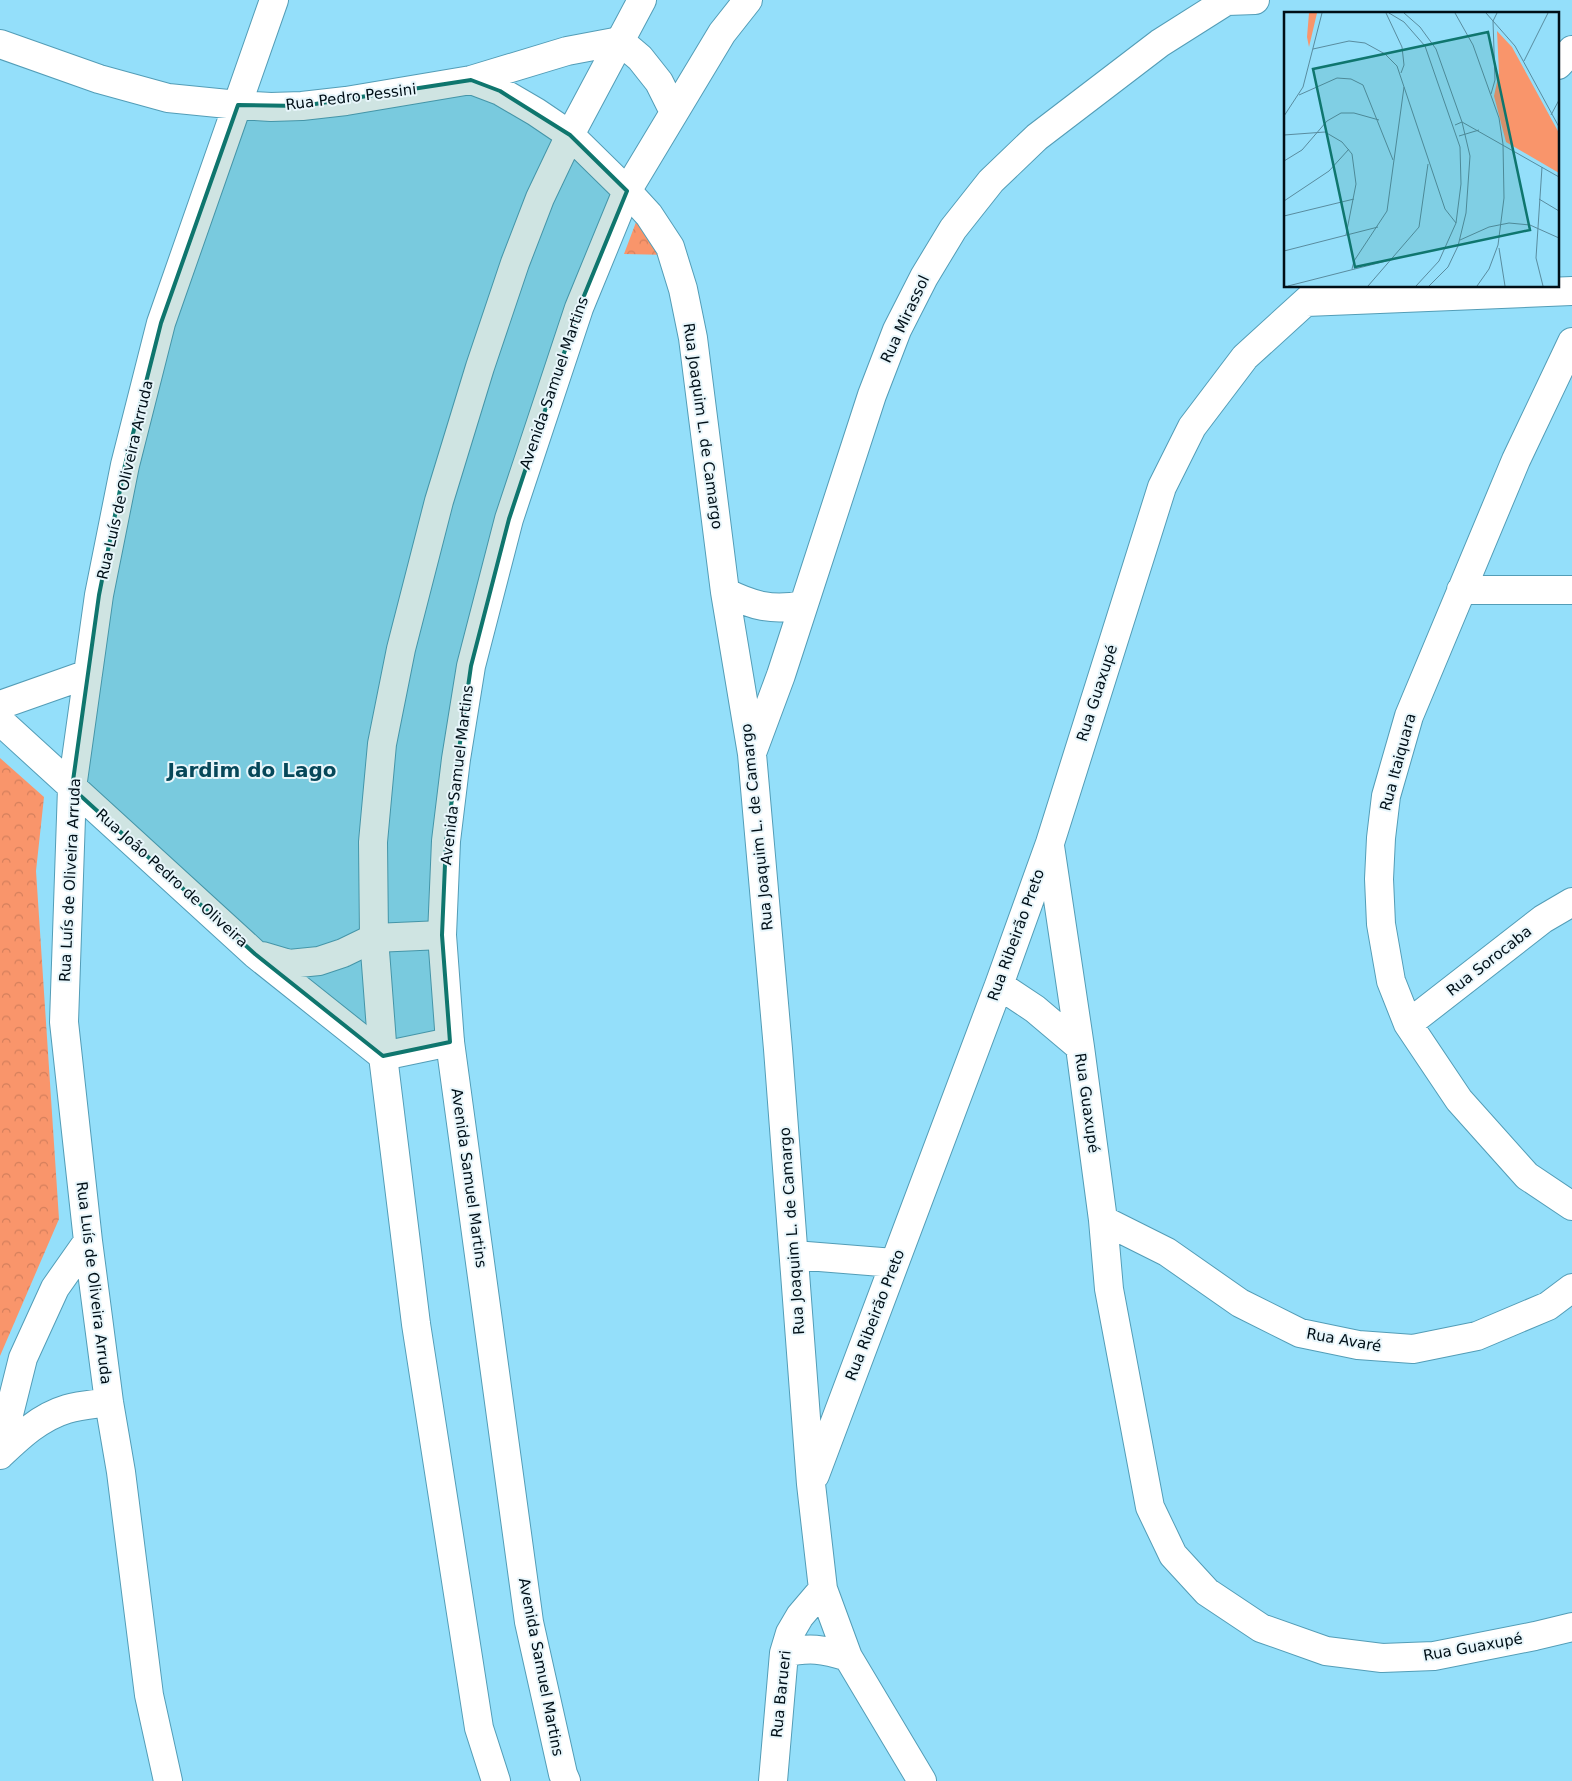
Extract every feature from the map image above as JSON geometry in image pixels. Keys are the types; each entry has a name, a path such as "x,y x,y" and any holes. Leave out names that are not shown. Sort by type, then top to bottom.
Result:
{"street":[{"name":"Rua Luís de Oliveira Arruda","path":"168,1781 149,1695 121,1472 109,1402 88,1241 64,1022 72,788 99,596 125,465 161,323 274,0"},
{"path":"496,1781 479,1728 416,1324 383,1056 374,938 374,842 382,744 401,649 439,501 480,367 515,263 540,198 570,135 642,0"},
{"name":"Avenida Samuel Martins","path":"566,1781 562,1774 529,1622 450,1042 442,935 446,842 456,758 471,666 509,519 579,308 627,191 722,33 748,0"},
{"path":"1228,0 1255,0"},
{"name":"Rua Mirassol","path":"752,754 781,675 869,404 897,330 924,277 953,229 991,181 1037,137 1160,43 1228,0"},
{"name":"Rua Pedro Pessini","path":"0,44 99,79 168,98 238,105 302,106 346,101 471,80 567,51 620,41"},
{"path":"620,41 640,58 654,76 674,112"},
{"path":"1560,63 1572,50"},
{"path":"471,80 500,91 570,135"},
{"name":"Rua Joaquim L. de Camargo","path":"570,135 649,214 670,247 683,289 693,338 725,592 752,754 778,1049 811,1484"},
{"path":"1314,294 1572,291"},
{"name":"Rua Guaxupé","path":"1314,294 1245,357 1192,427 1162,487 1050,843 1080,1047 1103,1220 1110,1289 1150,1507 1173,1555 1207,1592 1260,1628 1326,1651 1382,1658 1434,1656 1572,1627"},
{"name":"Rua Itaiquara","path":"1572,342 1516,460 1409,716 1386,796 1379,879 1381,924 1391,981 1408,1024 1459,1100 1527,1176 1572,1206"},
{"path":"1461,590 1572,590"},
{"path":"725,592 745,602 766,608 785,608 803,605"},
{"path":"0,705 88,674"},
{"name":"Rua João Pedro de Oliveira","path":"0,721 255,954 383,1056"},
{"name":"Rua Ribeirão Preto","path":"922,1781 848,1656 823,1589 811,1484 999,985 1050,843"},
{"name":"Rua Sorocaba","path":"1408,1024 1543,920 1572,902"},
{"path":"255,954 289,964 319,961 343,953 374,938 442,935"},
{"path":"999,985 1034,1009 1080,1047"},
{"path":"383,1056 450,1042"},
{"name":"Rua Avaré","path":"1103,1220 1167,1252 1248,1308 1300,1333 1358,1346 1413,1350 1477,1336 1548,1306 1572,1288"},
{"path":"0,1450 23,1358 55,1288 88,1241"},
{"path":"794,1255 894,1264"},
{"path":"0,1455 24,1432 66,1409 109,1402"},
{"name":"Rua Barueri","path":"773,1781 784,1653 793,1628 800,1616 823,1589"},
{"path":"784,1653 815,1648 848,1656"}],"highlighted area":[{"path":"471,80 500,91 570,135 627,191 579,308 509,519 471,666 446,841 442,935 450,1042 383,1056 255,954 72,788 99,595 125,465 161,323 238,105 302,106"}],"green space":[{"path":"647,193 670,255 624,254"},
{"path":"0,758 44,797 36,871 59,1219 0,1356"}],"district":[{"name":"Jardim do Lago","path":"252,770"}]}
